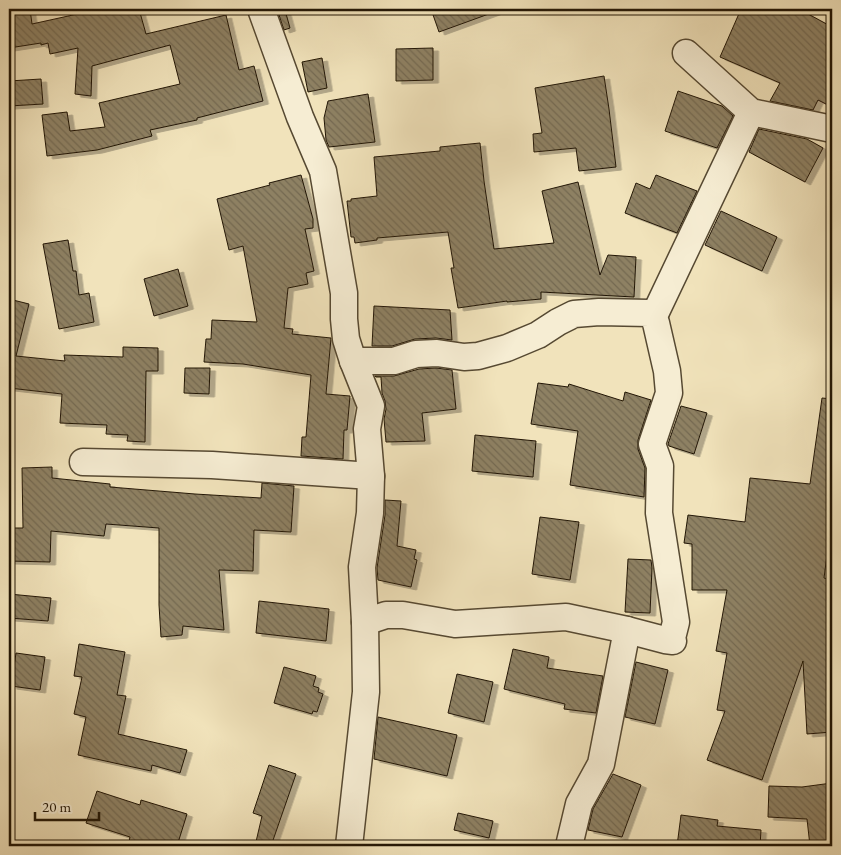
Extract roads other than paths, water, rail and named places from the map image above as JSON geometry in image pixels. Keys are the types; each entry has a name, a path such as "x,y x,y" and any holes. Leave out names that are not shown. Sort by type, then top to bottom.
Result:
{"street":[{"path":"261,9 300,118 323,171 344,293 346,339 371,406 367,429 371,476 370,513 362,567 366,692 349,846"},
{"path":"686,53 751,112 832,129"},
{"path":"365,622 386,615 403,615 455,624 566,617 673,641 671,638 676,622 659,512 660,466 652,444 669,394 668,371 656,323 652,315 655,314 751,112"},
{"path":"353,360 394,361 416,354 437,353 464,357 478,356 507,348 538,335 574,314 599,312 655,314"},
{"path":"83,462 212,465 371,476"},
{"path":"569,846 579,804 601,764 627,630"}]}
